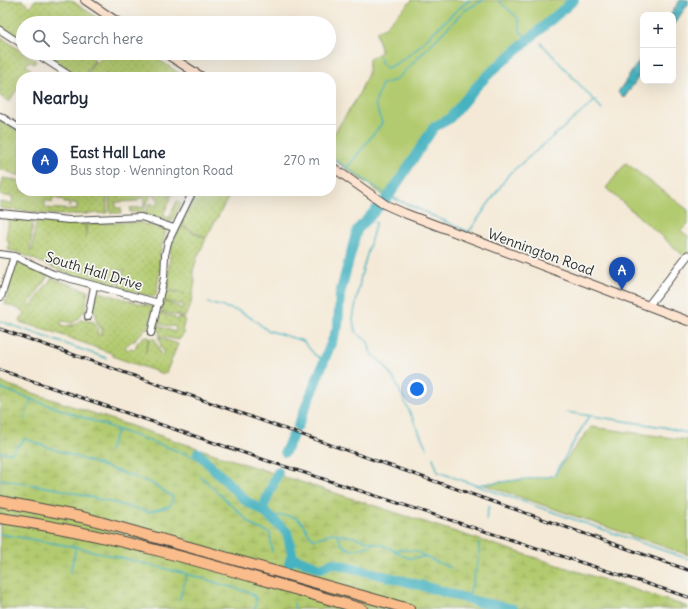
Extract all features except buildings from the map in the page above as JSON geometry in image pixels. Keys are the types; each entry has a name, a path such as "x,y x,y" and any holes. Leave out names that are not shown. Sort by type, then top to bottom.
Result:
{"highway":[{"path":"0,501 86,518 409,609"},
{"path":"0,518 83,532 156,550 362,609"}],"main road":[{"path":"85,0 109,16"},
{"path":"176,60 194,72"},
{"name":"Wennington Road","path":"336,170 386,205 477,242 688,321"}],"street":[{"path":"0,30 16,40"},
{"path":"46,60 64,72"},
{"path":"0,116 16,126"},
{"path":"151,333 164,278 165,255 168,242 190,196"},
{"path":"0,213 69,220 141,217 174,228"},
{"name":"South Hall Drive","path":"0,254 14,256 53,274 159,303"},
{"path":"648,306 688,255"},
{"path":"1,297 14,256"},
{"path":"88,317 94,286"}],"green space":[{"path":"0,0 22,0 30,7 35,0 71,0 95,16 16,16 16,35 0,25"},
{"path":"412,0 574,0 491,72 449,119 434,127 389,199 336,162 336,130 357,98 368,74 369,59 380,53 381,47 377,37 377,31 385,27"},
{"path":"0,36 16,48 16,60 36,60 34,64 29,61 26,66 31,69 30,72 16,72 16,91 9,102 0,96"},
{"path":"54,60 94,60 86,72 72,72"},
{"path":"99,60 160,60 178,72 88,72 95,61 97,63"},
{"path":"0,120 16,130 16,174 0,169"},
{"path":"626,163 688,210 688,224 681,231 688,236 688,252 684,256 606,188"},
{"path":"3,178 16,180 16,196 107,196 107,213 58,215 0,208 0,202 12,204 13,197 0,195","holes":["53,198 64,200 64,203 69,203 69,207 71,203 77,203 77,210 45,208 45,200 52,203"]},
{"path":"109,196 150,196 142,213 130,212 130,208 144,207 144,198 138,198 138,201 116,202 116,208 121,208 121,213 110,213"},
{"path":"154,196 167,196 171,198 163,215 169,218 177,201 181,204 171,222 144,214 150,203 156,206 159,199"},
{"path":"196,196 229,196 206,238 181,225"},
{"path":"9,218 33,221 30,250 32,251 36,222 85,224 86,238 86,224 137,222 166,230 160,254 160,271 156,295 153,297 118,288 124,270 120,270 116,287 106,285 112,269 108,267 105,284 95,282 98,268 101,265 96,264 93,281 73,276 17,252 8,250 9,242 6,239"},
{"path":"180,226 206,239 193,271 195,281 191,303 185,317 161,312 164,302 182,309 183,305 164,301 166,291 185,294 167,289 171,246"},
{"path":"18,263 48,276 33,299 31,299 29,306 31,306 52,278 88,291 85,312 82,312 80,317 73,323 61,322 62,327 70,325 71,327 71,325 75,325 81,319 94,322 98,329 97,335 102,334 101,331 104,329 100,328 96,320 96,313 93,310 96,294 99,292 153,307 149,328 144,329 142,333 136,337 135,341 132,341 125,347 128,350 131,348 135,349 137,343 144,336 149,337 145,354 150,338 155,339 161,356 163,355 163,349 160,347 161,343 158,337 178,344 166,373 164,374 120,359 113,356 111,353 48,330 19,322 25,313 5,304 8,295 5,293 14,265"},
{"path":"160,313 174,317 177,320 178,317 185,319 182,331 185,332 179,340 159,336 160,331 155,330 157,325 175,332 176,327 157,323"},
{"path":"0,382 248,465 688,607 688,609 0,609"},
{"path":"591,427 688,440 688,555 482,484 553,476"}],"water":[{"path":"680,0 688,0 688,4 676,22 676,12 672,12"},
{"path":"640,59 640,75 624,98 618,92"}],"waterway":[{"path":"380,58 382,64 387,68 399,62 420,46 449,17 470,0"},
{"path":"484,0 465,10 396,80 382,84 375,104 382,123 347,168 389,196 469,232 509,174 596,100"},
{"path":"498,0 518,18 521,33 529,38"},
{"path":"298,426 338,326 340,294 357,230 389,196 434,127 449,119 491,72 574,0"},
{"path":"541,43 602,109"},
{"path":"336,160 347,168"},
{"path":"376,222 361,276 353,319 354,326 357,333 368,342 371,353 385,366 395,381 427,449"},
{"path":"208,303 239,311 253,319 267,330 303,341 315,355 324,360"},
{"path":"0,321 106,358"},
{"path":"0,388 206,461"},
{"path":"24,419 31,400"},
{"path":"566,412 663,427 688,433"},
{"path":"476,485 554,476 589,416"},
{"path":"109,451 117,431"},
{"path":"285,452 293,435"},
{"path":"0,452 11,453 25,439 151,483 173,497 170,506 149,512 63,490 0,479"},
{"path":"198,453 246,501 262,510 287,532 292,553 289,564"},
{"path":"433,458 438,472 688,559"},
{"path":"262,510 278,472"},
{"path":"200,476 255,527 270,533 272,552"},
{"path":"486,519 489,506"},
{"path":"268,516 284,515 298,519 302,522 311,537 315,539 332,533 354,537 385,546 408,558 425,557 451,568"},
{"path":"337,533 341,544 351,550 369,546 373,543"},
{"path":"0,534 76,547 187,574 251,593 256,598 255,609"},
{"path":"468,599 479,558 479,543"},
{"path":"70,573 76,547"},
{"path":"393,550 415,551 419,552 425,557"},
{"path":"291,557 321,568 333,563 420,585 478,602 513,609"},
{"path":"179,600 187,575"},
{"path":"294,603 295,609"}],"railway":[{"path":"0,329 688,570"},
{"path":"0,370 268,461 688,597"}],"place":[{"name":"East Hall Lane","path":"622,290"}]}
